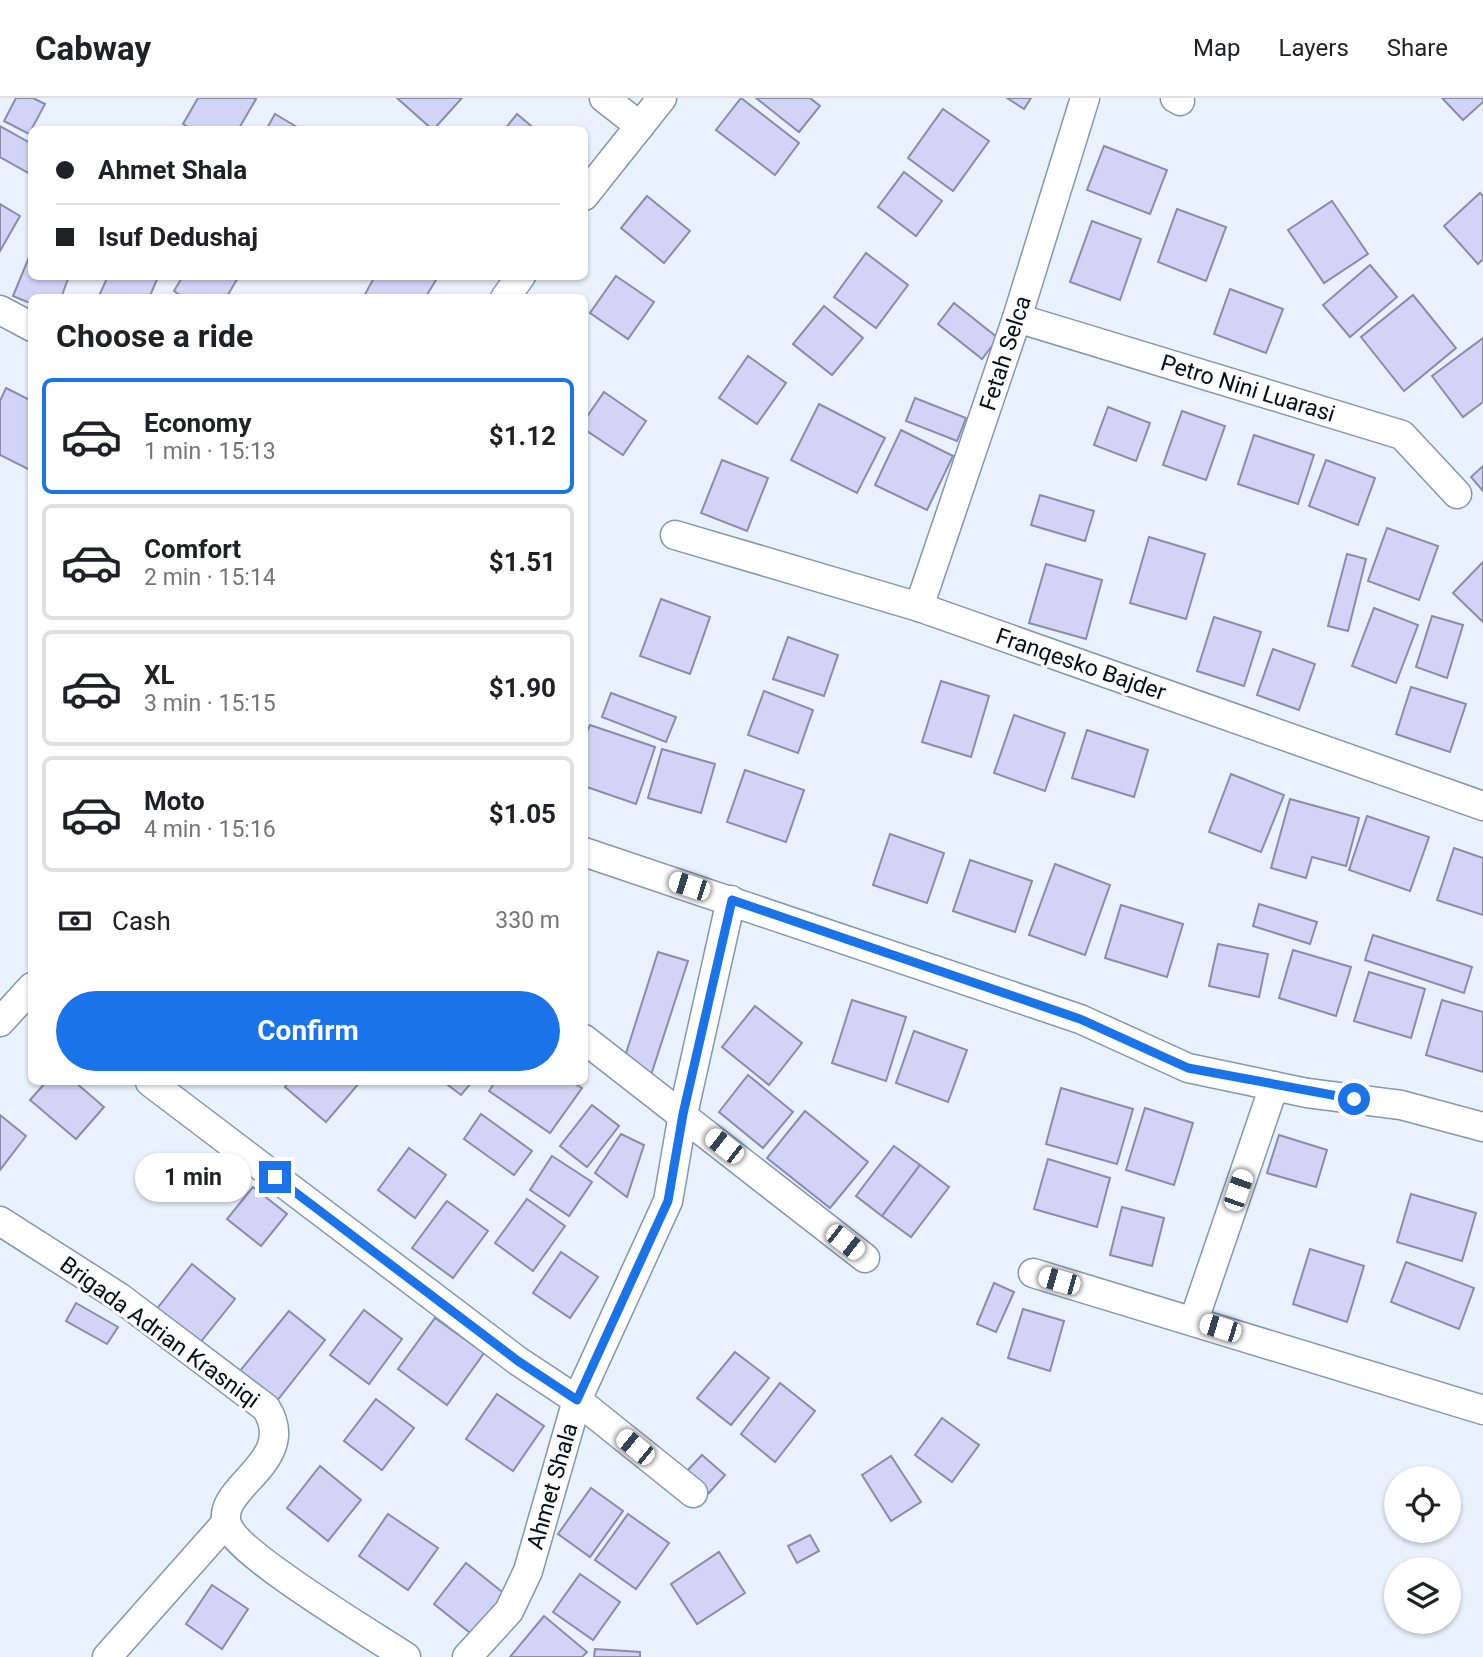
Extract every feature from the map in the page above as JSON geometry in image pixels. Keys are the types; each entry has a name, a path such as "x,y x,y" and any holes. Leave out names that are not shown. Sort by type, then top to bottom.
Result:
{"street":[{"path":"604,98 640,126"},
{"path":"588,192 662,98"},
{"name":"Fetah Selca","path":"919,607 1017,318 1085,98"},
{"path":"0,310 28,325"},
{"name":"Petro Nini Luarasi","path":"1017,318 1402,435 1457,494"},
{"name":"Franqesko Bajder","path":"675,534 919,607 1483,806"},
{"path":"588,853 1080,1019 1188,1068 1274,1086 1401,1105 1483,1127"},
{"name":"Ahmet Shala","path":"467,1657 509,1611 528,1571 577,1400 668,1201 683,1114 732,900"},
{"path":"0,1022 28,992"},
{"path":"588,1042 865,1258"},
{"path":"154,1085 518,1361 577,1400 693,1493"},
{"path":"1194,1320 1274,1086"},
{"name":"Brigada Adrian Krasniqi","path":"0,1221 119,1297 266,1408 274,1421 276,1434 272,1447 227,1510 226,1523 107,1657"},
{"path":"1032,1273 1194,1320 1483,1410"},
{"path":"226,1523 235,1538 256,1556 406,1657"}],"building":[{"path":"16,98 33,98 45,104 33,126 28,126 28,133 4,121"},
{"path":"198,98 256,99 240,126 183,124"},
{"path":"397,98 462,98 437,126 428,126"},
{"path":"741,98 799,143 775,175 716,130"},
{"path":"756,98 810,98 820,106 799,132"},
{"path":"1007,98 1031,98 1024,109"},
{"path":"1442,98 1483,98 1483,102 1463,120"},
{"path":"943,109 989,141 953,191 908,158"},
{"path":"275,114 295,126 268,126"},
{"path":"517,114 531,126 507,126"},
{"path":"0,126 28,142 28,173 0,157"},
{"path":"1104,146 1167,170 1150,214 1087,190"},
{"path":"904,172 942,201 916,236 878,207"},
{"path":"1480,193 1483,196 1483,259 1478,264 1444,226"},
{"path":"647,196 690,231 664,263 621,228"},
{"path":"1332,201 1368,254 1324,283 1288,230"},
{"path":"0,204 20,216 0,251"},
{"path":"1177,209 1226,227 1206,281 1158,262"},
{"path":"1092,221 1141,239 1120,300 1070,282"},
{"path":"866,253 908,285 876,328 834,297"},
{"path":"28,260 28,280 68,280 62,294 28,294 28,302 13,296"},
{"path":"1370,265 1397,297 1350,337 1323,305"},
{"path":"616,276 654,302 628,339 590,313"},
{"path":"106,280 157,280 151,294 100,294"},
{"path":"181,280 237,280 228,294 178,294 174,291"},
{"path":"373,280 436,280 427,294 365,294"},
{"path":"1230,289 1283,309 1266,353 1214,334"},
{"path":"1413,295 1456,348 1404,391 1361,337"},
{"path":"954,303 998,338 982,359 938,324"},
{"path":"824,306 863,338 832,375 793,344"},
{"path":"1483,338 1483,402 1463,417 1432,376"},
{"path":"748,356 786,383 757,424 719,398"},
{"path":"6,388 28,399 28,469 0,455 0,401"},
{"path":"604,392 646,421 623,455 588,432 588,415"},
{"path":"915,398 966,418 957,441 906,421"},
{"path":"819,404 885,438 857,493 791,460"},
{"path":"1108,407 1150,423 1136,461 1094,445"},
{"path":"1182,411 1225,426 1206,480 1163,465"},
{"path":"901,430 953,456 927,510 875,485"},
{"path":"1254,435 1314,455 1298,504 1238,484"},
{"path":"722,460 768,478 747,531 701,513"},
{"path":"1326,460 1375,478 1358,525 1309,506"},
{"path":"1483,466 1483,491 1471,477"},
{"path":"1040,495 1094,511 1085,541 1031,525"},
{"path":"1387,528 1438,546 1419,600 1368,581"},
{"path":"1149,537 1205,554 1186,619 1130,603"},
{"path":"1347,554 1366,559 1348,631 1328,626"},
{"path":"1483,562 1483,622 1453,593"},
{"path":"1046,564 1102,580 1086,639 1029,623"},
{"path":"661,599 710,617 690,674 640,656"},
{"path":"1374,608 1418,625 1396,683 1352,666"},
{"path":"1432,616 1463,625 1447,678 1416,667"},
{"path":"1214,617 1261,632 1244,686 1197,671"},
{"path":"788,637 838,655 824,696 773,679"},
{"path":"1273,649 1315,664 1299,710 1257,695"},
{"path":"941,681 989,696 971,757 922,742"},
{"path":"1411,687 1466,704 1450,752 1396,734"},
{"path":"764,691 813,710 798,753 748,735"},
{"path":"611,693 676,717 666,742 602,717"},
{"path":"1014,715 1065,733 1045,791 994,773"},
{"path":"590,725 655,747 636,804 588,787"},
{"path":"1087,730 1148,750 1134,797 1072,778"},
{"path":"662,749 715,764 701,813 648,798"},
{"path":"745,770 804,790 786,842 727,822"},
{"path":"1231,774 1284,795 1261,852 1209,832"},
{"path":"1290,799 1359,818 1346,866 1312,857 1306,878 1271,868"},
{"path":"1367,816 1429,837 1410,891 1349,870"},
{"path":"890,834 944,853 927,903 873,885"},
{"path":"1454,848 1483,858 1483,915 1437,900"},
{"path":"970,860 1032,881 1015,932 953,911"},
{"path":"1055,864 1110,885 1085,955 1029,935"},
{"path":"1259,904 1317,922 1310,944 1253,926"},
{"path":"1121,905 1183,924 1167,977 1105,958"},
{"path":"1373,935 1472,967 1464,993 1365,960"},
{"path":"1218,944 1268,954 1259,997 1209,986"},
{"path":"1293,950 1351,967 1336,1016 1279,998"},
{"path":"658,952 688,961 651,1075 622,1066"},
{"path":"1369,972 1425,989 1411,1038 1354,1021"},
{"path":"852,1000 906,1017 886,1081 832,1063"},
{"path":"1442,1000 1483,1012 1483,1072 1426,1055"},
{"path":"755,1006 802,1043 769,1085 722,1047"},
{"path":"914,1031 967,1050 948,1102 896,1083"},
{"path":"748,1075 793,1112 763,1148 719,1112"},
{"path":"43,1085 78,1085 104,1107 76,1139 30,1100"},
{"path":"287,1085 357,1085 326,1122 285,1087"},
{"path":"448,1085 469,1085 461,1095"},
{"path":"493,1085 577,1085 582,1088 550,1133 489,1091"},
{"path":"1061,1088 1133,1109 1117,1164 1046,1144"},
{"path":"592,1105 619,1126 587,1167 560,1146"},
{"path":"1145,1108 1193,1123 1174,1185 1126,1170"},
{"path":"805,1111 868,1162 830,1208 767,1158"},
{"path":"481,1114 532,1151 514,1175 464,1139"},
{"path":"0,1115 26,1136 0,1170"},
{"path":"621,1134 644,1145 627,1197 595,1173"},
{"path":"1279,1135 1327,1150 1316,1187 1267,1173"},
{"path":"894,1146 920,1165 882,1216 856,1196"},
{"path":"409,1148 446,1175 415,1218 378,1190"},
{"path":"552,1156 592,1182 569,1216 530,1190"},
{"path":"1048,1159 1110,1178 1097,1227 1034,1209"},
{"path":"920,1165 949,1187 911,1237 882,1216"},
{"path":"253,1187 287,1214 261,1246 227,1219"},
{"path":"1411,1194 1476,1213 1462,1261 1397,1242"},
{"path":"527,1199 565,1226 533,1271 495,1243"},
{"path":"447,1201 488,1231 453,1278 412,1248"},
{"path":"1122,1207 1164,1218 1152,1266 1110,1255"},
{"path":"1310,1249 1364,1266 1347,1322 1293,1304"},
{"path":"561,1252 598,1277 570,1318 533,1293"},
{"path":"1406,1262 1474,1288 1459,1329 1391,1302"},
{"path":"192,1264 235,1299 199,1344 156,1310"},
{"path":"994,1283 1014,1292 996,1332 977,1324"},
{"path":"76,1303 118,1327 107,1344 66,1321"},
{"path":"1023,1309 1064,1321 1050,1371 1008,1358"},
{"path":"364,1310 402,1339 369,1384 330,1355"},
{"path":"289,1311 325,1340 276,1402 239,1372"},
{"path":"435,1318 484,1353 447,1405 398,1369"},
{"path":"735,1352 769,1378 731,1425 697,1398"},
{"path":"780,1383 815,1411 775,1462 741,1434"},
{"path":"497,1394 544,1426 513,1471 466,1439"},
{"path":"376,1399 414,1428 382,1470 344,1441"},
{"path":"942,1418 979,1445 952,1482 915,1455"},
{"path":"702,1455 725,1475 709,1493 686,1472"},
{"path":"891,1456 921,1502 891,1521 862,1475"},
{"path":"320,1466 361,1500 328,1541 287,1508"},
{"path":"591,1488 623,1511 590,1557 558,1534"},
{"path":"388,1514 438,1548 408,1590 359,1556"},
{"path":"628,1514 669,1543 636,1589 595,1560"},
{"path":"810,1535 819,1551 797,1563 788,1546"},
{"path":"719,1552 745,1593 697,1624 671,1584"},
{"path":"466,1563 506,1595 474,1636 434,1604"},
{"path":"580,1574 620,1602 593,1640 553,1612"},
{"path":"212,1585 248,1609 222,1649 186,1624"},
{"path":"544,1616 587,1652 582,1657 510,1657"},
{"path":"595,1649 640,1652 640,1657 594,1657"}],"route":[{"path":"275,1177 518,1361 577,1400 668,1201 683,1114 732,900 1080,1019 1188,1068 1307,1093 1354,1099"}]}
